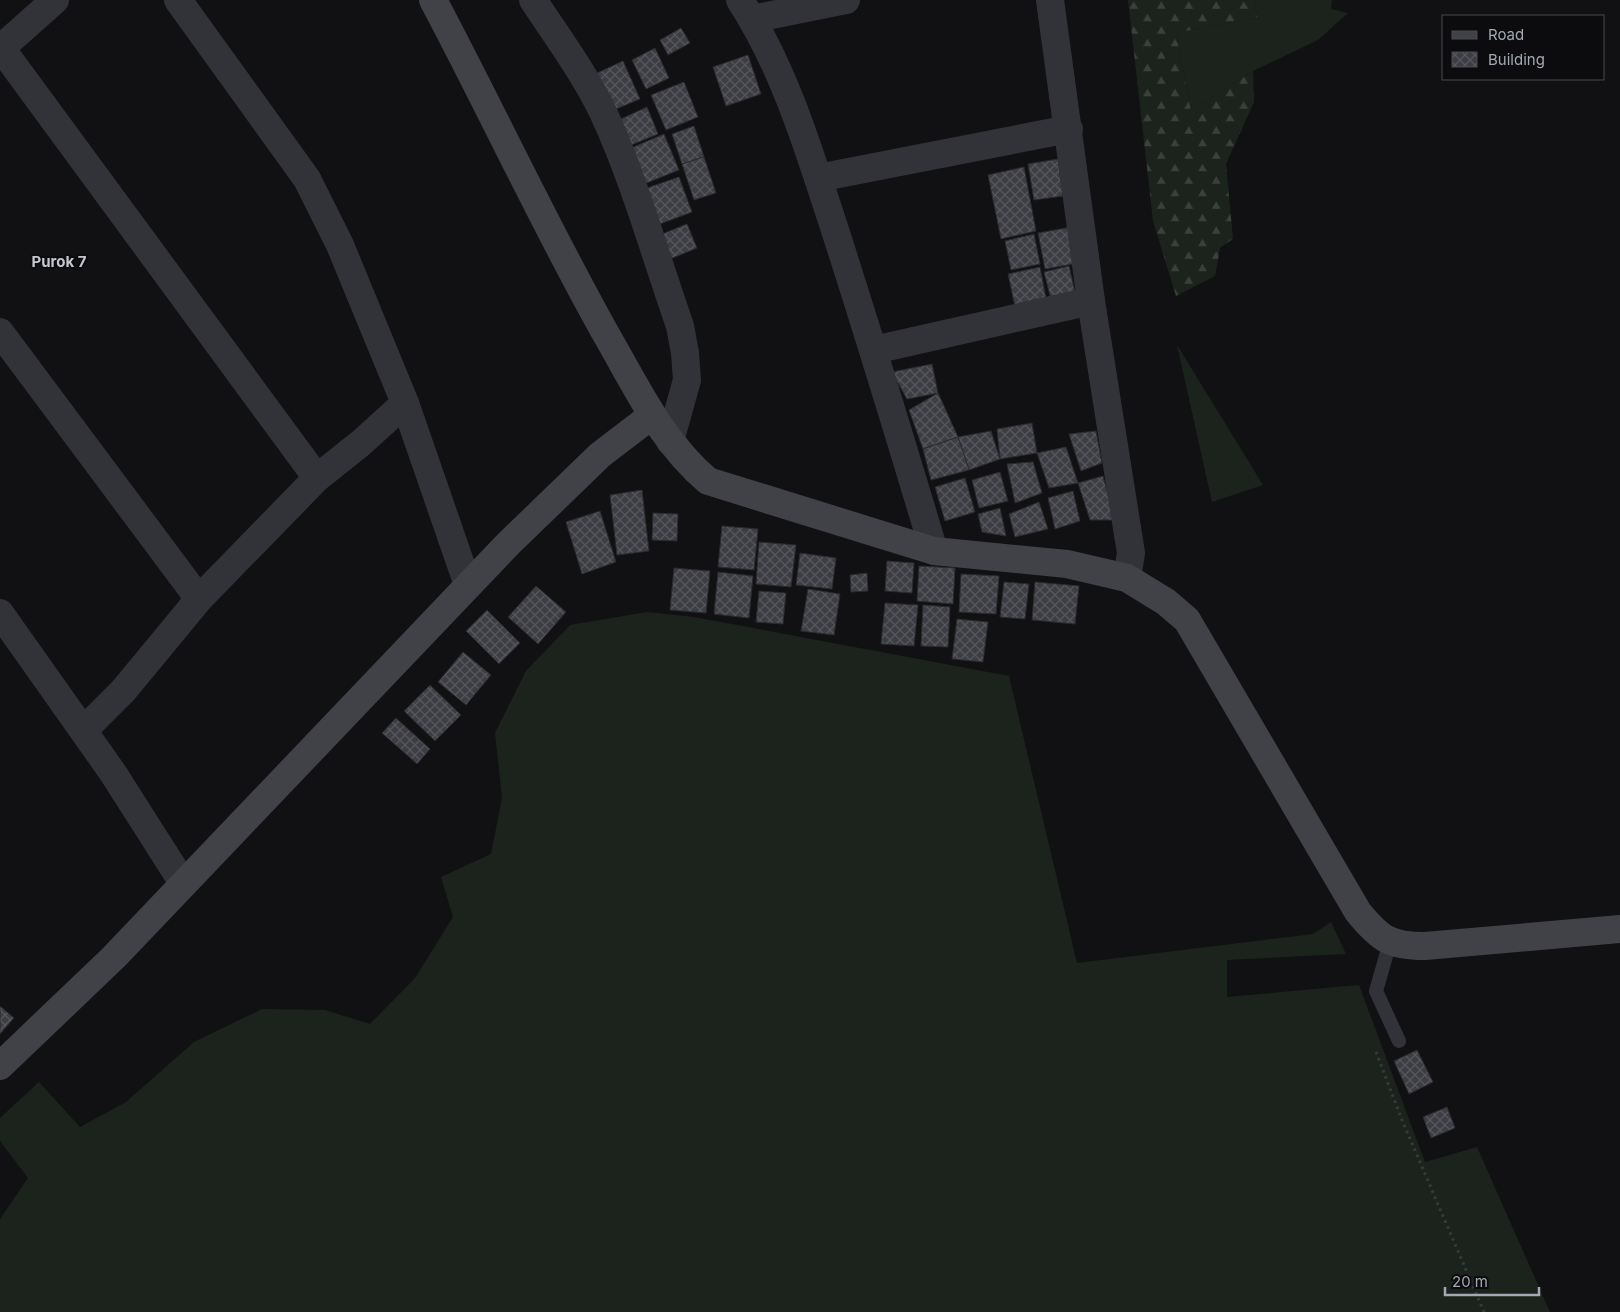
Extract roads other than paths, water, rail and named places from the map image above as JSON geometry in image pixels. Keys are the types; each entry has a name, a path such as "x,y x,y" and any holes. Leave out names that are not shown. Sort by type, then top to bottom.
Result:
{"street":[{"path":"54,0 0,48 318,478"},
{"path":"178,0 307,179 340,245 405,403 468,585"},
{"path":"432,0 580,288 651,416 693,468 708,481 934,551 1067,564 1127,578 1166,602 1187,620 1358,912 1374,931 1390,942 1405,946 1425,946 1620,929"},
{"path":"532,0 582,75 602,111 618,148 680,326 687,380 670,441"},
{"path":"846,0 746,10 791,102 818,178 874,350 934,551"},
{"path":"1050,0 1091,301 1131,553 1127,578"},
{"path":"818,178 1069,130"},
{"path":"874,350 1091,301"},
{"path":"0,332 199,599"},
{"path":"84,730 123,691 199,599 318,478 361,443 405,403"},
{"path":"0,1066 114,956 468,585 600,455 651,416"},
{"path":"0,613 84,730 183,883"}],"lane":[{"path":"1390,942 1376,992 1399,1040"}],"district":[{"name":"Purok 7","path":"59,262"}]}
